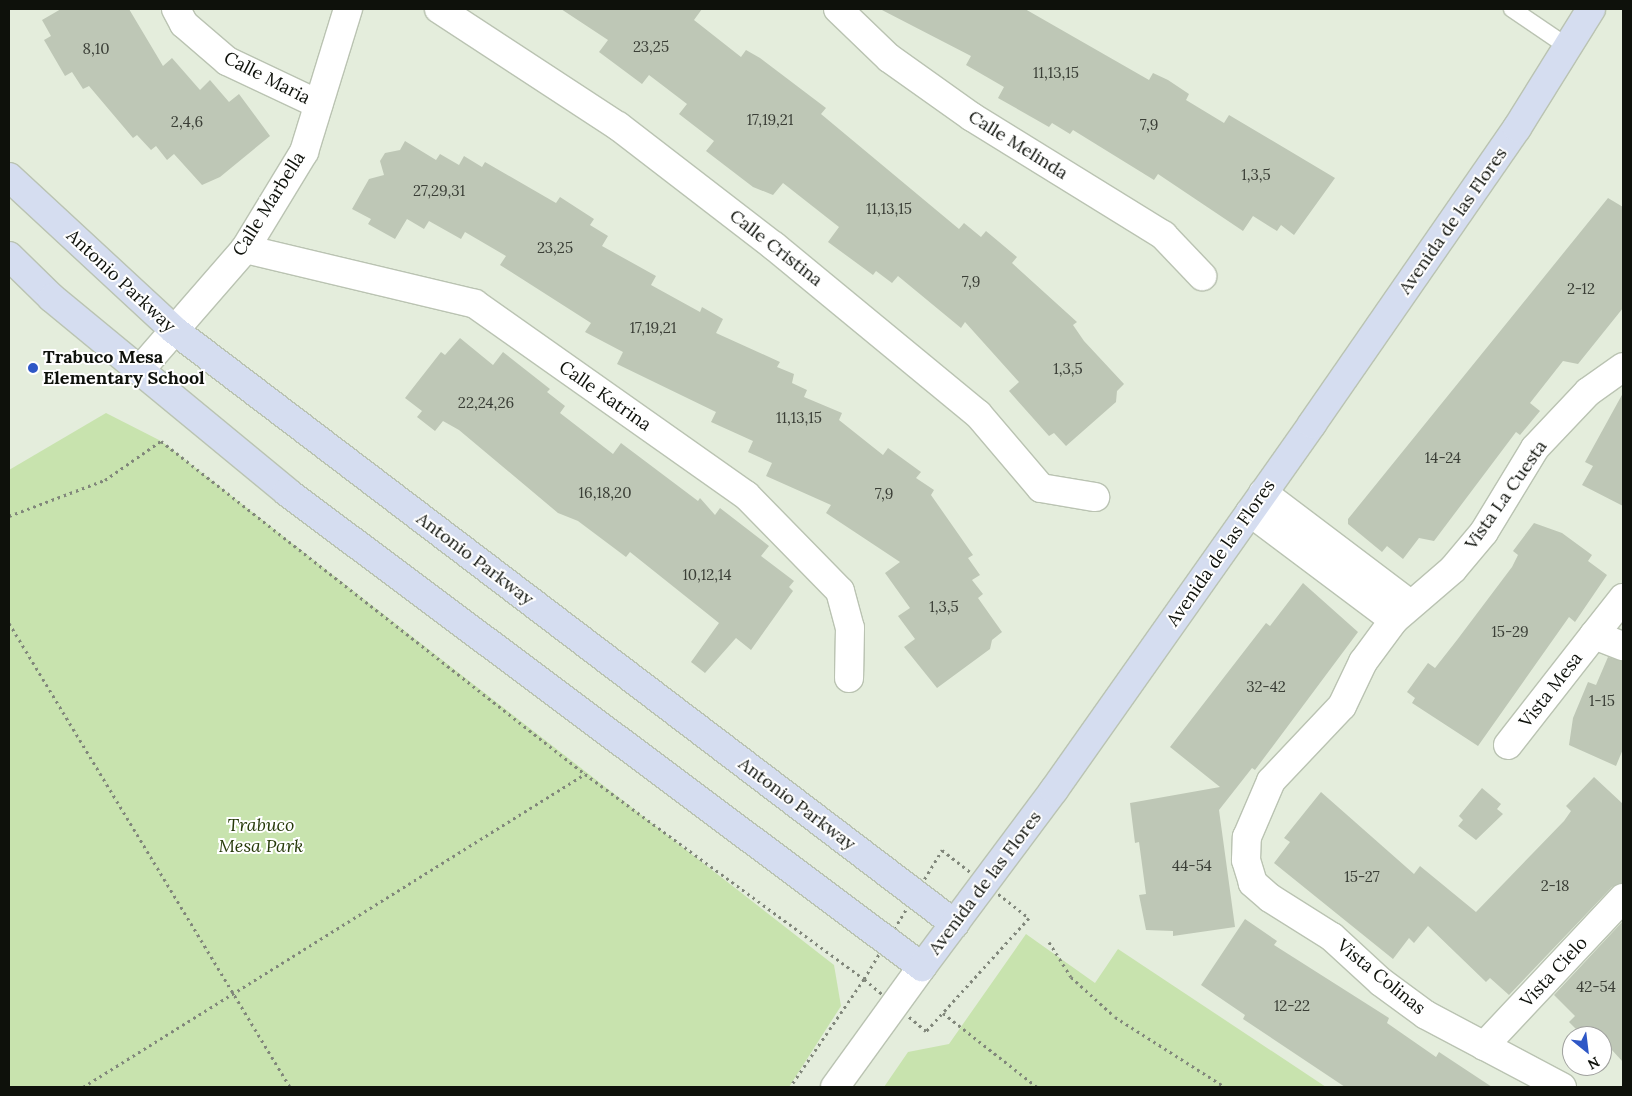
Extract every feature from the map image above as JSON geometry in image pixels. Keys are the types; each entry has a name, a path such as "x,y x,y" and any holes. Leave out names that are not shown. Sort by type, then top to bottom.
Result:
{"main road":[{"name":"Avenida de las Flores","path":"922,967 955,924 1257,502 1568,47 1591,9"},
{"name":"Antonio Parkway","path":"9,177 174,330 955,924"},
{"path":"9,256 138,371 295,498 922,967"}],"street":[{"name":"Calle Maria","path":"176,9 184,24 228,60 318,104"},
{"name":"Calle Marbella","path":"138,371 245,249 304,152 348,9"},
{"name":"Calle Cristina","path":"439,9 618,126 774,246 978,414 1041,488 1095,497"},
{"name":"Calle Melinda","path":"838,9 889,58 972,117 1164,235 1202,276"},
{"name":"Calle Katrina","path":"245,249 475,304 746,495 840,591 850,628 849,678"},
{"name":"Vista La Cuesta","path":"1246,860 1248,837 1270,781 1342,706 1363,662 1402,612 1453,569 1478,539 1535,448 1588,392 1623,367"},
{"path":"1257,502 1402,612"},
{"name":"Vista Mesa","path":"1508,745 1623,598"},
{"name":"Vista Mesa","path":"1594,635 1623,646"},
{"name":"Vista Colinas","path":"1246,860 1253,882 1270,898 1332,936 1381,982 1426,1015 1562,1087"},
{"name":"Vista Cielo","path":"1484,1046 1623,898"},
{"name":"Avenida de las Flores","path":"835,1087 922,967"}],"lane":[{"path":"1512,9 1568,47"}],"path":[{"path":"9,516 105,480 161,441 585,774 864,979 790,1087"},
{"path":"9,623 232,996 290,1087"},
{"path":"83,1087 232,996 585,774"},
{"path":"926,1031 1029,918"},
{"path":"1049,942 1071,977 1115,1017 1225,1087"},
{"path":"943,1013 1037,1087"}],"green space":[{"name":"Trabuco Mesa Park","path":"106,413 161,441 834,965 841,1006 789,1087 9,1087 9,470"},
{"path":"1026,934 1095,983 1118,949 1326,1087 884,1087 908,1052 949,1044"}],"building":[{"path":"61,9 129,9 163,66 172,58 200,90 210,80 229,102 239,94 270,136 220,177 202,185 174,154 167,160 156,146 151,150 137,135 133,138 89,86 83,89 72,72 65,76 44,40 51,36 42,20"},
{"path":"561,9 702,9 694,20 741,57 746,50 760,58 826,108 821,114 959,229 964,223 981,237 986,231 1017,257 1012,263 1077,322 1073,325 1084,341 1124,384 1117,391 1116,402 1066,446 1054,433 1049,436 1009,391 1019,382 965,322 961,328 898,276 892,283 876,271 873,275 828,242 839,227 783,183 773,195 753,187 706,151 714,141 679,114 687,104 649,75 642,84 599,52 608,40"},
{"path":"880,9 1025,9 1149,80 1153,73 1168,80 1189,94 1186,100 1224,123 1229,115 1335,178 1294,235 1281,225 1277,231 1253,216 1243,231 1158,174 1154,180 1073,130 1070,134 1052,123 1049,127 998,98 1004,87 966,65 971,56"},
{"path":"405,141 436,160 440,154 459,165 464,156 482,167 485,162 556,203 560,197 594,219 590,225 608,236 602,246 656,276 651,285 700,312 702,307 723,319 716,333 780,362 777,367 794,374 792,383 807,390 804,397 842,413 839,420 883,455 888,448 921,472 916,478 934,490 931,495 973,555 968,558 980,575 972,580 983,594 978,598 1002,632 992,640 990,649 937,688 904,647 915,639 898,616 910,608 885,573 900,562 826,513 831,505 766,476 772,463 748,452 753,441 711,422 716,412 617,364 623,352 585,332 591,323 500,265 506,256 465,232 461,239 429,221 424,229 407,219 395,239 368,224 371,219 352,209 369,179 384,175 380,161 385,153 400,150"},
{"path":"1608,198 1623,207 1623,308 1578,364 1563,361 1530,403 1540,411 1520,435 1516,432 1434,541 1419,538 1403,559 1387,546 1382,552 1348,524 1348,519"},
{"path":"460,338 493,365 503,352 550,389 547,392 565,406 560,413 613,454 621,443 698,501 700,498 715,515 720,508 769,546 761,556 794,581 789,587 793,591 751,650 736,638 705,673 691,662 719,623 630,552 626,557 578,521 558,513 459,430 443,421 435,431 417,417 422,411 405,398 441,352 445,355"},
{"path":"1623,393 1623,506 1582,485 1593,466 1585,462"},
{"path":"1534,523 1562,533 1592,555 1588,561 1607,575 1575,622 1569,617 1478,746 1412,703 1415,698 1407,692 1428,663 1435,668 1512,567 1518,555 1513,551"},
{"path":"1303,583 1358,632 1255,770 1252,768 1219,810 1235,927 1173,936 1173,931 1146,930 1139,895 1146,894 1139,842 1135,843 1130,803 1220,787 1170,747 1266,623 1270,626"},
{"path":"1608,657 1623,661 1623,749 1616,766 1569,745 1573,718 1588,682 1596,685"},
{"path":"1594,777 1623,804 1623,883 1612,887 1509,995 1490,978 1486,982 1428,926 1414,943 1409,938 1393,959 1274,863 1290,842 1284,838 1321,792 1414,874 1420,866 1476,912 1564,821 1571,811 1566,806"},
{"path":"1482,788 1501,804 1497,809 1503,814 1476,840 1458,826 1463,820 1459,816"},
{"path":"1245,919 1277,941 1274,945 1389,1018 1387,1023 1436,1057 1439,1052 1492,1087 1345,1087 1243,1019 1245,1015 1201,985"},
{"path":"1623,921 1623,1062 1612,1050 1612,1026 1573,1026 1569,1022 1575,1016 1554,995"}],"place":[{"name":"Trabuco Mesa Elementary School","path":"33,368"}]}
